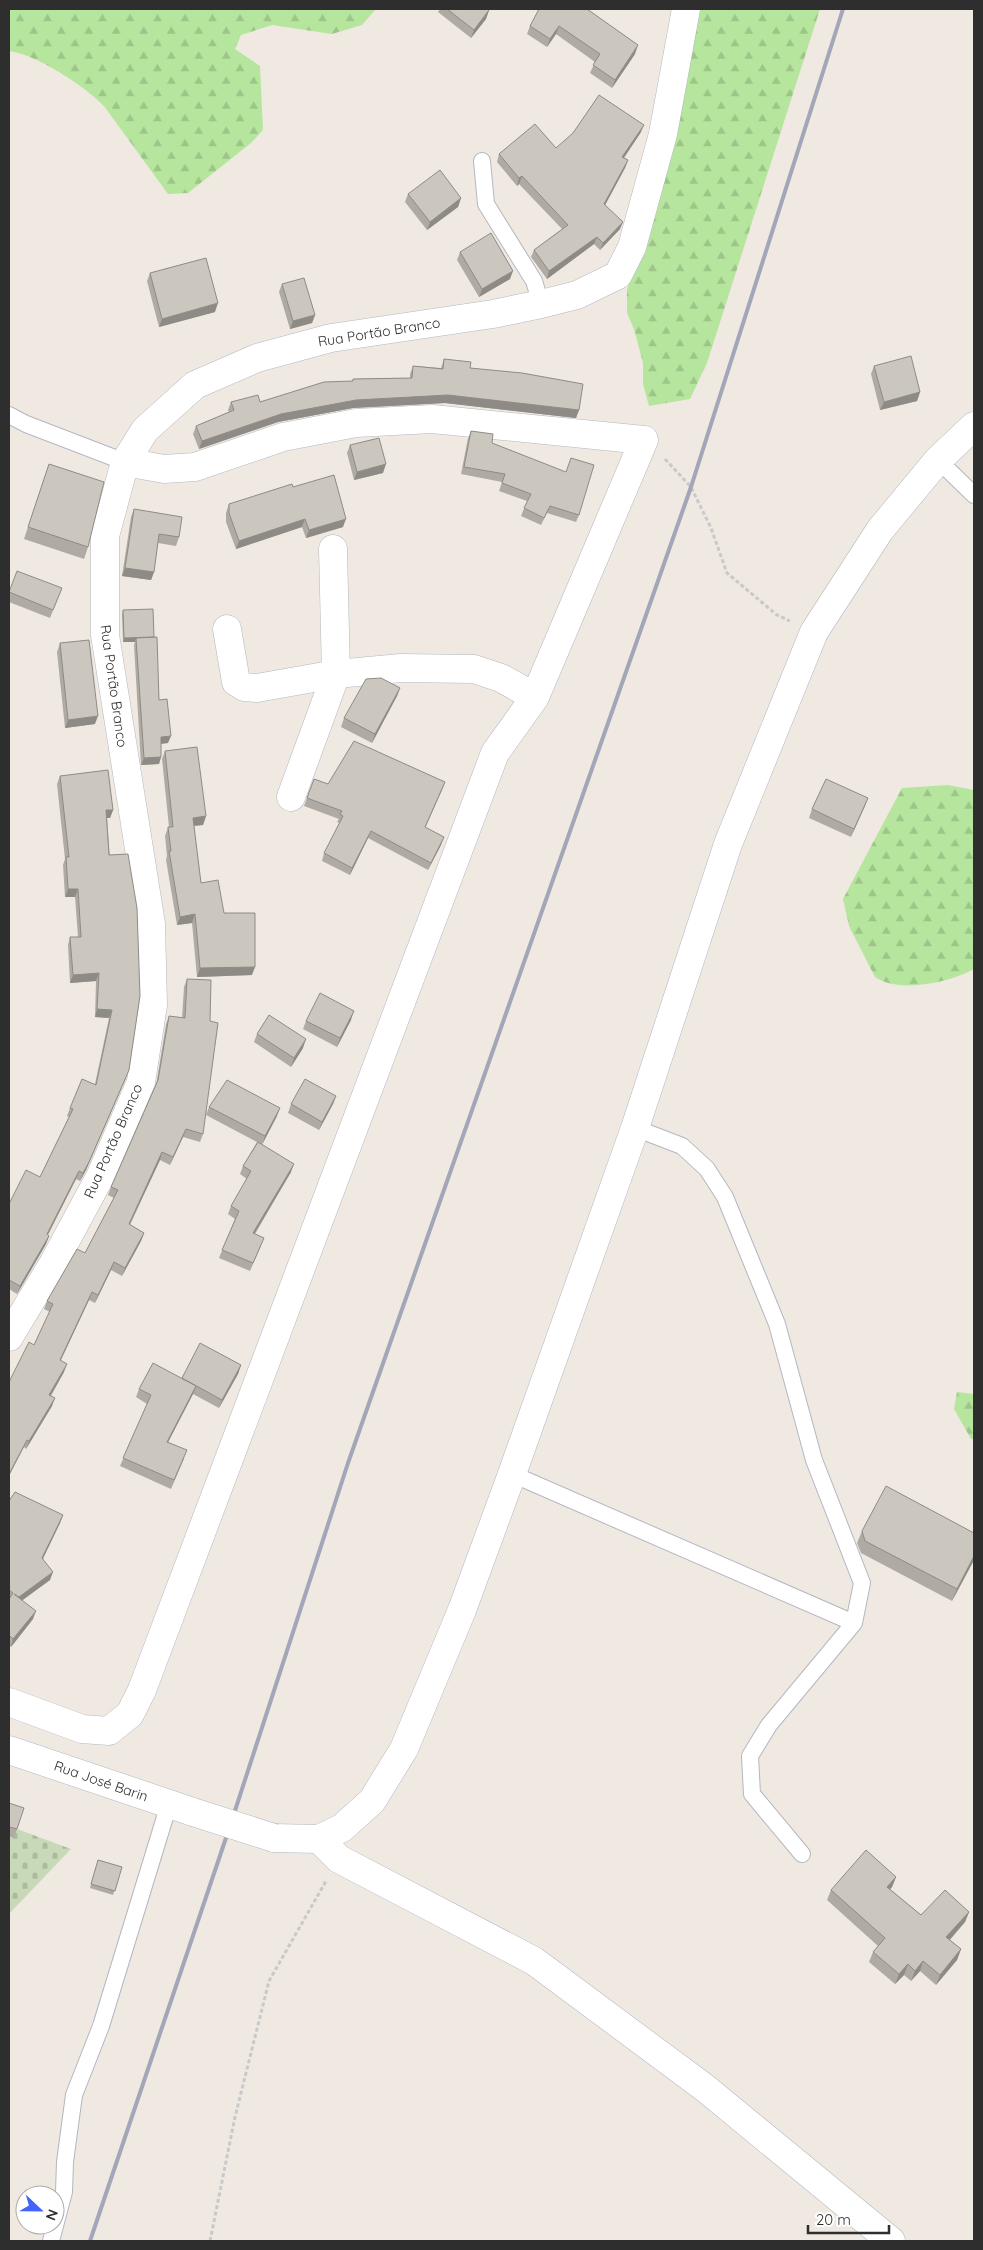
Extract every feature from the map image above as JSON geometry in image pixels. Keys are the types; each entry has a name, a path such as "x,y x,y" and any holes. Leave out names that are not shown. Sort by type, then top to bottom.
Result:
{"street":[{"name":"Rua Portão Branco","path":"9,1337 53,1264 107,1159 140,1082 153,1005 151,924 105,635 105,536 125,462 146,430 195,385 257,358 331,338 541,304 576,295 618,275 632,247 663,134 686,9"},
{"path":"9,1702 82,1729 109,1731 130,1714 142,1690 495,752 536,697 644,440 432,419 356,423 283,437 195,467 164,469 125,462"},
{"path":"891,2241 706,2088 534,1961 339,1859 319,1839 330,1835 356,1817 372,1801 391,1773 420,1714 462,1610 512,1474 635,1128 728,844 814,632 880,530 938,460 974,426"},
{"path":"291,797 336,674 334,549"},
{"path":"227,629 236,682 244,687 257,688 336,674 402,668 474,669 501,678 536,697"},
{"name":"Rua José Barin","path":"9,1750 274,1838 319,1839"}],"lane":[{"path":"482,161 486,204 534,281 541,304"},
{"path":"9,415 26,424 125,462"},
{"path":"938,460 974,495"},
{"path":"635,1128 682,1146 706,1169 725,1197 777,1324 814,1460 862,1583 854,1623 769,1725 750,1756 752,1794 802,1854"},
{"path":"512,1474 854,1623"},
{"path":"51,2241 64,2192 74,2095 181,1808"}],"path":[{"path":"644,440 691,487 711,528 727,573 777,615 814,632"},
{"path":"210,2241 235,2118 269,1981 339,1859"}],"green space":[{"path":"9,9 376,9 362,25 332,34 272,25 241,35 235,49 260,66 263,130 251,143 188,193 168,194 104,106 96,98 60,72 33,58 9,51"},
{"path":"698,9 820,9 707,363 690,399 649,406 643,384 643,363 634,329 627,313 627,290 667,158"},
{"path":"948,785 974,790 974,969 939,982 897,985 885,982 875,977 849,926 843,899 902,788"},
{"path":"957,1392 974,1394 974,1439 971,1439 954,1409"},
{"path":"9,1826 71,1849 9,1914"}],"building":[{"path":"447,9 487,9 489,10 474,30"},
{"path":"539,9 587,9 638,45 615,80 593,65 600,54 559,26 550,39 530,26"},
{"path":"599,95 644,125 622,157 628,160 604,204 623,222 603,243 597,237 549,271 534,250 568,225 522,176 519,178 499,154 535,124 556,148 573,133"},
{"path":"440,170 461,198 430,222 408,194"},
{"path":"491,233 513,271 482,289 460,252"},
{"path":"206,258 218,303 162,319 150,273"},
{"path":"304,278 315,315 293,321 282,284"},
{"path":"911,356 920,392 884,402 874,366"},
{"path":"444,359 471,362 470,368 522,373 583,384 579,410 448,395 356,400 281,414 202,441 196,426 234,410 231,402 258,395 260,402 324,382 353,381 353,379 412,378 413,366 443,369"},
{"path":"471,431 493,434 492,443 566,472 571,458 594,465 579,515 550,506 544,518 524,508 531,494 502,483 505,474 464,467"},
{"path":"379,438 386,464 357,472 350,445"},
{"path":"49,464 104,482 88,547 28,527"},
{"path":"334,475 346,519 309,530 305,519 239,541 229,513 229,504 292,484 293,487"},
{"path":"134,509 182,517 179,537 159,534 154,572 125,568"},
{"path":"17,571 62,588 53,610 9,592"},
{"path":"153,609 154,637 124,638 123,610"},
{"path":"157,637 159,700 167,699 171,736 161,737 161,757 144,758 136,638"},
{"path":"89,640 98,716 68,720 60,643"},
{"path":"381,678 400,688 375,734 344,718 366,679"},
{"path":"354,741 445,782 425,827 444,837 431,863 371,831 352,868 324,853 343,816 340,814 342,811 307,798 314,779 328,784"},
{"path":"197,747 206,816 193,818 201,883 218,880 224,913 255,913 255,967 200,968 195,914 180,917 169,851 171,851 168,827 173,827 165,751"},
{"path":"108,770 113,810 106,810 109,855 128,854 137,908 140,996 129,1070 89,1162 83,1173 79,1171 47,1234 49,1236 20,1286 9,1280 9,1204 26,1170 40,1177 73,1109 70,1108 82,1079 96,1085 112,1010 97,1009 99,973 73,975 70,937 81,937 78,889 68,889 66,857 69,857 60,776"},
{"path":"826,779 868,798 854,829 812,809"},
{"path":"187,979 211,980 210,1021 218,1023 203,1134 186,1129 173,1157 162,1152 129,1224 144,1233 125,1268 114,1262 98,1295 92,1292 60,1360 67,1364 49,1395 55,1398 29,1441 27,1440 9,1474 9,1382 29,1342 34,1345 53,1304 47,1301 77,1249 85,1253 118,1190 111,1187 158,1080 169,1016 185,1018"},
{"path":"320,993 354,1011 340,1038 306,1021"},
{"path":"269,1015 306,1039 294,1058 257,1034"},
{"path":"305,1079 336,1096 322,1122 291,1104"},
{"path":"227,1080 280,1108 265,1136 209,1107"},
{"path":"258,1142 294,1164 253,1233 264,1238 253,1263 222,1250 239,1211 231,1206 251,1171 243,1166"},
{"path":"200,1343 241,1365 222,1400 182,1378"},
{"path":"153,1363 196,1386 167,1442 187,1450 174,1480 123,1458 151,1395 139,1389"},
{"path":"886,1486 974,1533 974,1556 957,1589 865,1541 862,1531"},
{"path":"15,1492 63,1515 42,1558 53,1572 19,1597 14,1594 36,1611 13,1639 9,1635 9,1599 13,1593 9,1590 9,1501"},
{"path":"9,1803 24,1808 17,1829 9,1827"},
{"path":"866,1850 896,1877 887,1887 921,1915 945,1890 969,1912 946,1937 961,1949 940,1975 923,1961 915,1971 908,1964 899,1974 873,1952 885,1938 831,1890"},
{"path":"98,1860 122,1867 115,1891 91,1884"}],"railway":[{"path":"90,2241 230,1826 348,1463 691,487 843,9"}]}
